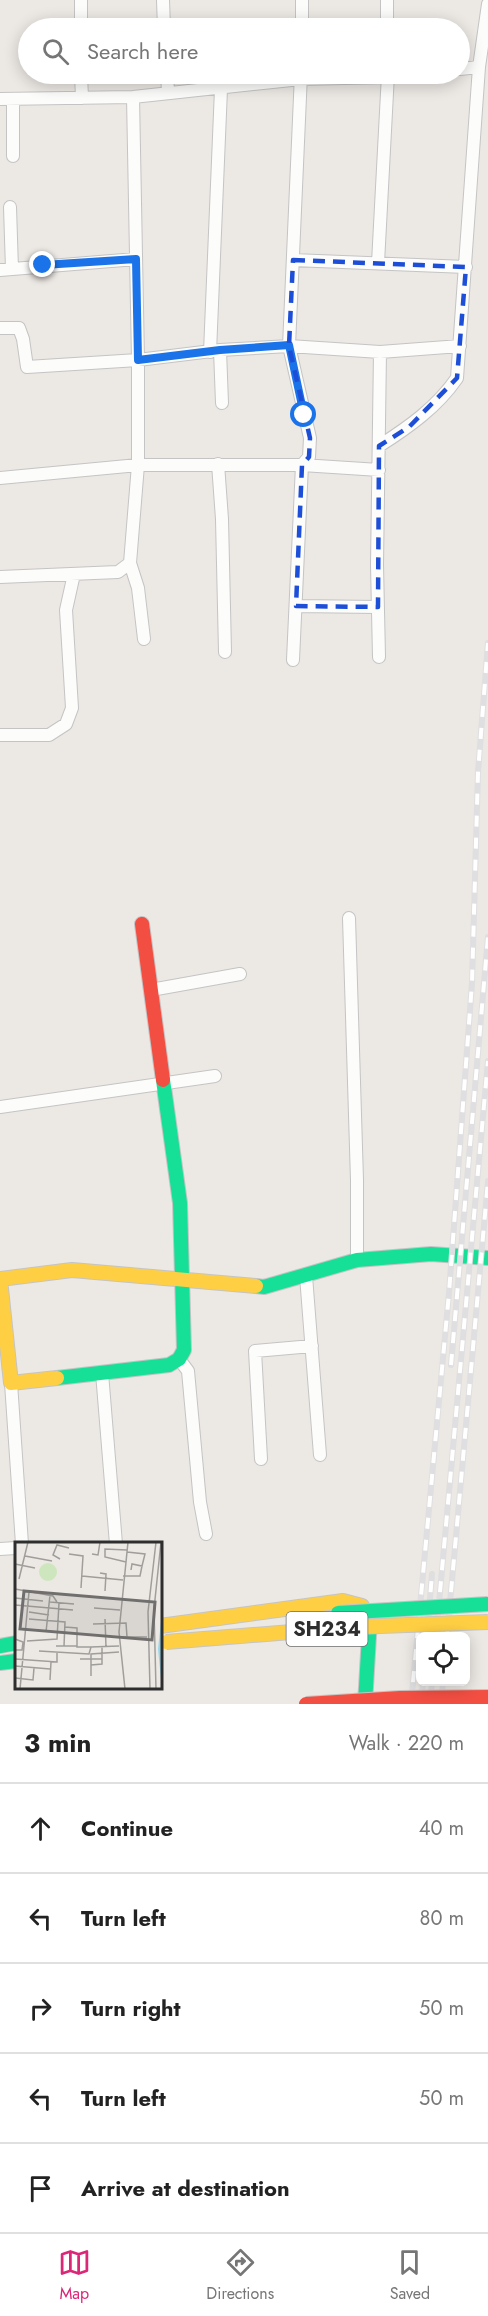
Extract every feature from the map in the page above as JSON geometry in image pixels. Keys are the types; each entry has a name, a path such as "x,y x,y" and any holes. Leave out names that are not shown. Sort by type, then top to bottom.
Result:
{"main road":[{"path":"142,924 180,1203 182,1279 184,1350 179,1359 170,1365 11,1383 0,1279 72,1270 182,1279 264,1287 357,1260 431,1254 488,1258"},
{"path":"162,1626 343,1601 355,1602 364,1606 370,1614 371,1622 365,1704"},
{"path":"204,1639 286,1620 334,1613 488,1604"},
{"name":"SH234","path":"162,1643 354,1627 488,1622"},
{"path":"0,1646 15,1644"},
{"path":"0,1663 15,1661"},
{"path":"306,1704 400,1698 488,1697"}],"street":[{"path":"81,0 81,18"},
{"path":"163,0 164,18"},
{"path":"302,0 302,18"},
{"path":"387,0 387,18"},
{"path":"379,446 409,427 447,393 458,378 479,67 488,4"},
{"path":"470,68 479,67"},
{"path":"81,84 82,98"},
{"path":"168,84 168,92"},
{"path":"0,99 133,98 248,84"},
{"path":"293,660 302,465 309,457 310,438 289,345 301,84"},
{"path":"378,263 388,84"},
{"path":"221,88 215,351 222,403"},
{"path":"133,98 138,465 130,563 138,588 144,639"},
{"path":"13,99 13,156"},
{"path":"10,207 6,269 136,259"},
{"path":"293,260 466,267"},
{"path":"0,328 19,328 27,367 138,360 289,345 380,352 460,346"},
{"path":"379,657 380,352"},
{"path":"218,464 222,519 225,652"},
{"path":"0,478 138,465 302,465 379,470"},
{"path":"0,577 118,572 130,563"},
{"path":"0,735 49,735 66,724 72,708 66,610 74,574"},
{"path":"296,606 378,607"},
{"path":"349,918 357,1180 357,1260"},
{"path":"151,990 240,974"},
{"path":"0,1107 215,1076"},
{"path":"306,1276 320,1455"},
{"path":"261,1459 255,1351 312,1346"},
{"path":"179,1359 188,1371 199,1491 206,1534"},
{"path":"102,1373 116,1542"},
{"path":"11,1383 22,1542"},
{"path":"0,1549 15,1548"}],"highlighted area":[{"path":"293,260 466,267 457,378 409,427 379,446 378,607 296,606 302,465 309,457 310,438 289,346"}],"railway":[{"path":"411,1704 449,1293 472,983 478,772 488,643"},
{"path":"451,1365 488,937"},
{"path":"436,1632 488,1061"},
{"path":"447,1632 488,1181"},
{"path":"427,1632 432,1574"},
{"path":"421,1704 423,1686"},
{"path":"430,1704 432,1686"},
{"path":"441,1704 443,1686"}],"traffic: fast":[{"path":"57,1378 169,1365 179,1359 184,1350 180,1203 163,1080"},
{"path":"256,1286 264,1287 357,1260 431,1254 488,1258"},
{"path":"338,1613 488,1604"},
{"path":"365,1704 370,1619"},
{"path":"0,1646 15,1643"},
{"path":"0,1663 15,1661"}],"traffic: slow":[{"path":"57,1378 11,1383 0,1279 72,1270 256,1286"},
{"path":"162,1626 343,1601 362,1606 370,1619"},
{"path":"166,1642 354,1627 488,1622"}],"traffic: jam":[{"path":"142,924 163,1080"},
{"path":"306,1704 400,1698 488,1697"}],"route":[{"path":"43,265 136,259 138,360 220,350 289,345 304,415"}]}
